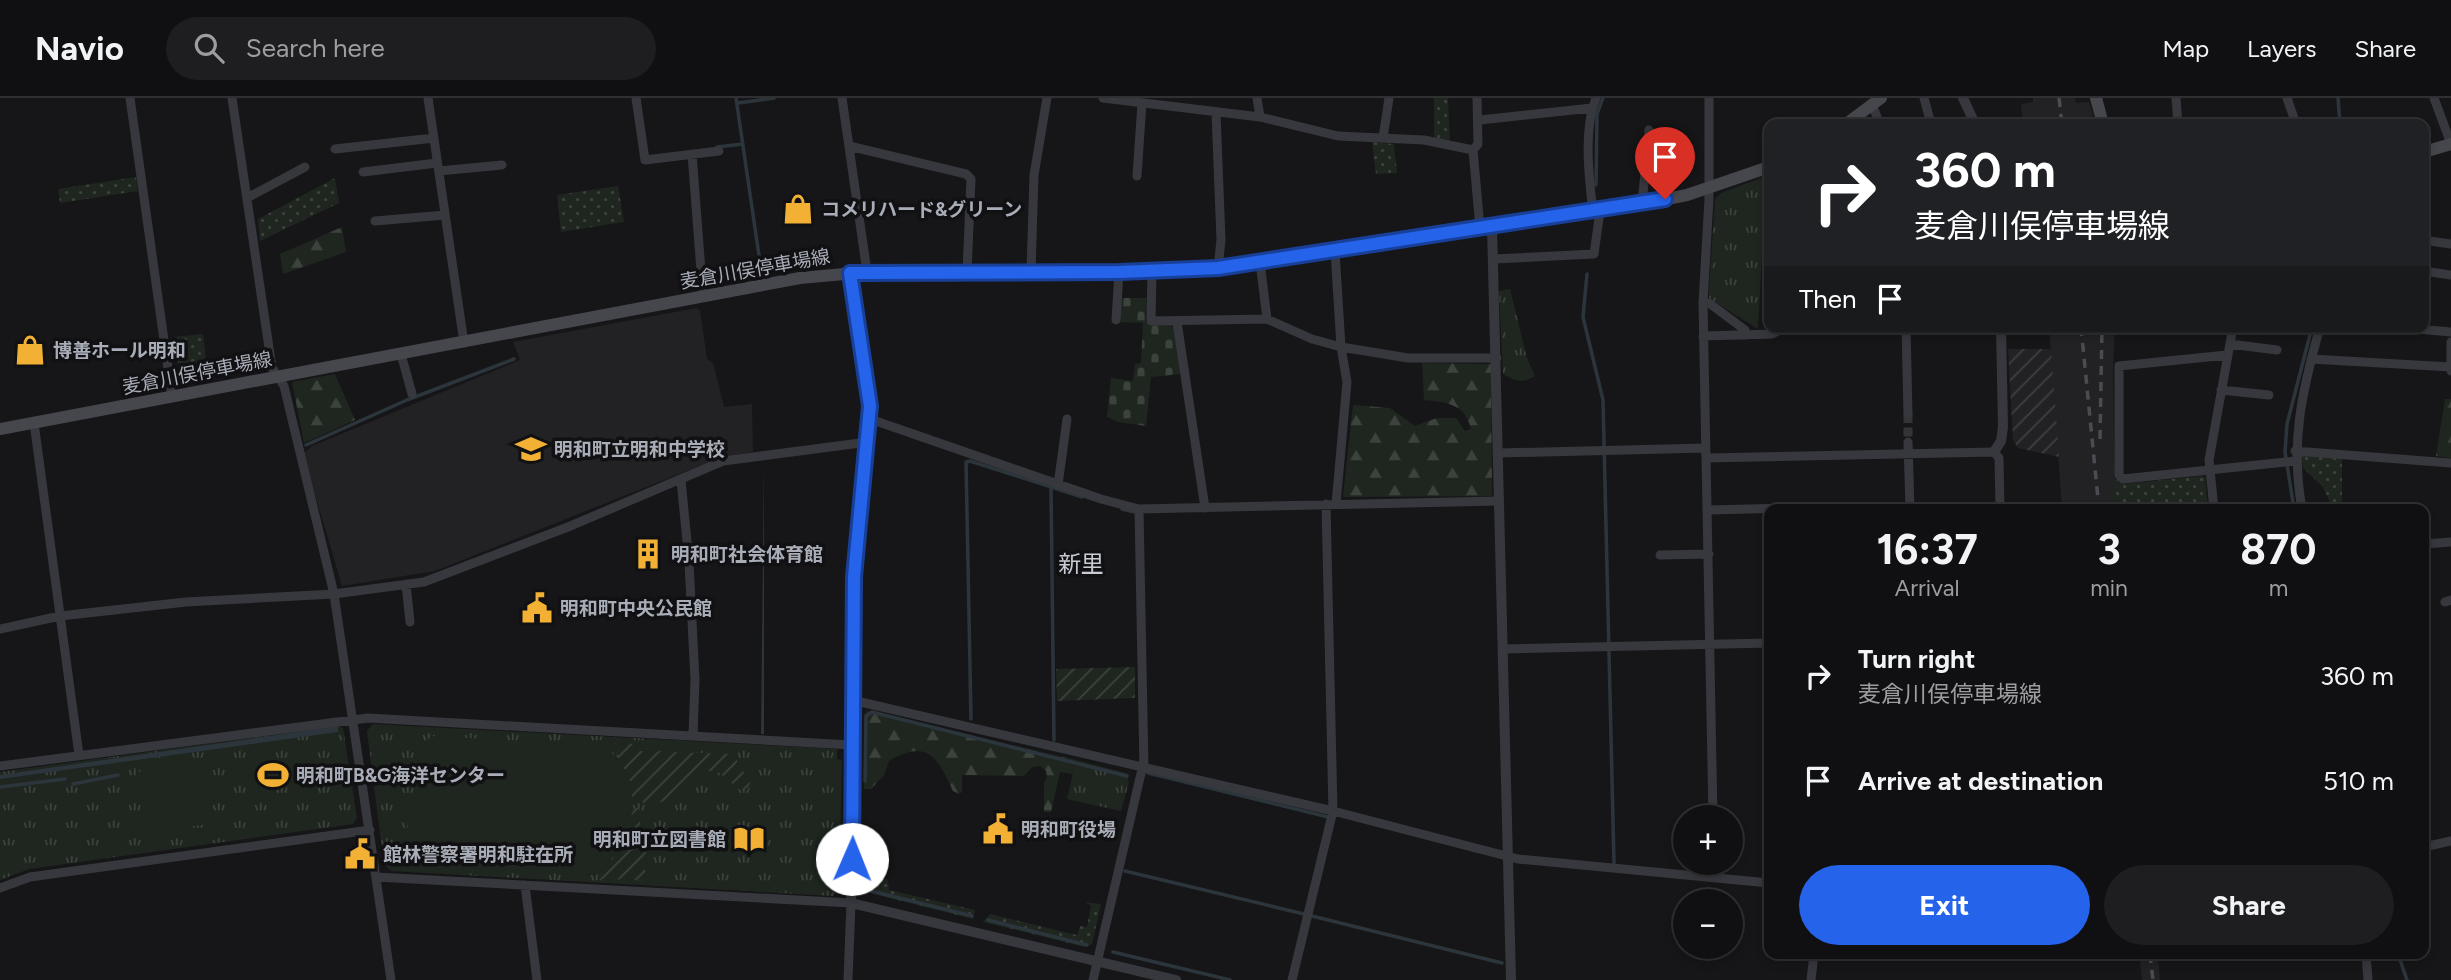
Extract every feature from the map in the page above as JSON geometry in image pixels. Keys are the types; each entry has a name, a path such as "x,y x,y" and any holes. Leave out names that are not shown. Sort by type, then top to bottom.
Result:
{"main road":[{"path":"2096,98 2102,119"},
{"path":"1853,119 1877,102"},
{"path":"2429,151 2451,144"},
{"name":"麦倉川俣停車場線","path":"0,429 800,278 867,272 1152,272 1218,268 1642,204 1709,188 1764,169"}],"street":[{"path":"130,98 173,397"},
{"path":"232,98 272,368 284,386 334,594 391,980"},
{"path":"428,98 464,343"},
{"path":"636,98 645,160 719,151"},
{"path":"842,98 867,272"},
{"path":"1031,272 1034,175 1047,98"},
{"path":"1102,98 1260,117 1338,136 1424,140 1473,150"},
{"path":"1257,98 1260,117"},
{"path":"1383,138 1389,98"},
{"path":"1473,150 1478,145 1478,98"},
{"path":"1494,259 1594,254 1597,211 1589,156 1592,108 1596,98"},
{"path":"1709,98 1709,188 1703,336 1713,805"},
{"path":"1924,98 1930,119"},
{"path":"1963,98 1973,119"},
{"path":"2176,98 2178,119"},
{"path":"2287,98 2294,119"},
{"path":"2434,98 2451,144"},
{"path":"1137,176 1142,103"},
{"path":"1480,120 1592,108"},
{"path":"1216,113 1221,240 1218,268"},
{"path":"1642,204 1649,130"},
{"path":"335,149 434,138"},
{"path":"849,146 966,174 971,179 967,272"},
{"path":"1473,150 1494,259 1511,980"},
{"path":"692,154 703,297"},
{"path":"363,172 502,165"},
{"path":"247,198 305,167"},
{"path":"375,221 445,215"},
{"path":"2430,241 2451,244"},
{"path":"1292,980 1333,811 1331,504 1347,382 1341,347 1335,251"},
{"path":"1260,262 1267,319"},
{"path":"1115,320 1119,272"},
{"path":"1152,272 1151,321 1267,319 1311,339 1341,347 1408,358 1497,358"},
{"path":"2429,272 2451,275"},
{"path":"849,980 855,564 870,419 868,388 850,273"},
{"path":"1703,303 1709,303 1745,330 1746,335"},
{"path":"1178,322 1205,508"},
{"path":"2429,330 2451,332"},
{"path":"1703,336 1774,333"},
{"path":"1906,333 1908,414"},
{"path":"1994,452 2001,441 2003,427 2001,333"},
{"path":"2213,504 2209,470 2233,333"},
{"path":"2300,504 2295,456 2299,412 2318,333"},
{"path":"2311,359 2451,369 2451,342"},
{"path":"2230,344 2277,350"},
{"path":"401,354 412,394"},
{"path":"2227,355 2122,365 2118,368 2119,475 2123,479 2209,470 2295,456 2451,463"},
{"path":"2221,390 2269,395"},
{"path":"870,419 1058,485 1139,509 1499,501"},
{"path":"1058,485 1067,419"},
{"path":"34,424 79,755"},
{"path":"0,629 60,616 186,602 334,594 424,582 723,461 868,442"},
{"path":"1908,442 1910,504"},
{"path":"1499,453 1994,452"},
{"path":"1994,452 1999,458 2000,504"},
{"path":"681,480 690,562 695,680 693,736"},
{"path":"1093,980 1143,769 1139,509"},
{"path":"1708,510 1764,509"},
{"path":"2429,544 2451,542"},
{"path":"1660,555 1709,554"},
{"path":"405,584 410,622"},
{"path":"1504,649 1764,643"},
{"path":"852,700 1333,811 1518,859 1764,882"},
{"path":"0,766 354,718 852,745"},
{"path":"0,888 30,877 370,830"},
{"path":"2429,846 2451,841"},
{"path":"376,877 851,903 1176,980"},
{"path":"525,885 537,980"},
{"path":"1811,980 1813,959"},
{"path":"2366,959 2368,980"}],"shaded area":[{"path":"2033,98 2075,98 2076,103 2089,102 2094,119 2022,119 2021,104 2033,102"},
{"name":"明和町立明和中学校","path":"697,308 700,310 707,359 713,363 724,407 752,404 753,452 722,457 435,571 342,586 303,454 312,446 520,360 513,342"},
{"path":"2049,333 2115,333 2115,504 2062,504"},
{"path":"2008,349 2051,349 2059,457 2018,448 2013,440"},
{"path":"764,464 764,734 761,734"},
{"path":"338,726 338,732 0,779 0,775"},
{"path":"2140,959 2158,959 2160,980 2142,980"}],"green space":[{"path":"1434,98 1448,98 1450,142 1434,138"},
{"path":"1372,142 1394,144 1397,173 1376,174"},
{"path":"136,177 138,191 60,203 58,189"},
{"path":"1764,177 1758,329 1709,298 1715,199 1721,193"},
{"path":"335,178 339,203 260,241 258,219"},
{"path":"618,186 624,222 561,232 557,195"},
{"path":"342,227 346,252 283,274 280,254"},
{"path":"1510,289 1527,358 1535,376 1523,381 1503,374 1499,291"},
{"path":"1119,298 1147,298 1146,323 1174,327 1181,374 1151,377 1146,426 1118,422 1107,417 1111,378 1133,381 1135,364 1141,363 1143,323 1119,322"},
{"path":"203,334 207,368 254,362 255,370 181,383 174,337"},
{"path":"1422,363 1491,364 1492,496 1343,497 1353,405 1390,408 1415,426 1437,418 1456,418 1465,431 1471,429 1460,409 1447,403 1424,400"},
{"path":"335,374 355,420 304,443 292,382"},
{"path":"2445,399 2451,399 2451,458 2436,456"},
{"path":"2301,454 2342,459 2342,504 2331,504 2323,487 2303,468"},
{"path":"2202,476 2205,477 2208,504 2115,504 2113,478 2124,484"},
{"path":"1135,667 1135,698 1057,701 1056,669"},
{"path":"867,711 1076,760 1073,774 1060,772 1051,812 1044,812 1044,783 1047,777 1046,771 1040,766 1032,767 1024,776 962,775 962,792 959,794 953,791 942,769 930,755 913,751 889,761 884,775 871,789 864,789 864,715"},
{"path":"373,724 837,749 837,759 842,760 839,889 833,896 391,871 384,864 367,731"},
{"path":"339,726 343,728 357,818 353,824 29,869 0,880 0,772"},
{"path":"434,736 603,746 617,758 626,773 629,788 626,821 604,869 596,875 423,866 414,859 405,813 420,810 415,786 426,744 429,738"},
{"path":"615,743 635,744 639,751 733,754 750,783 748,790 740,790 724,776 712,771 701,773 669,800 656,803 637,801 632,798 630,783 618,757"},
{"path":"1076,760 1126,773 1129,782 1121,811 1067,799"},
{"path":"205,762 214,823 145,833 136,772"},
{"path":"639,807 640,824 653,830 653,834 646,835 645,880 598,879 611,863 634,809"},
{"path":"862,829 869,829 884,844 884,847 872,848 872,860 879,861 879,879 888,879 889,890 975,910 973,919 862,891"},
{"path":"1085,902 1101,904 1092,944 1085,947 983,922 990,914 1077,935 1080,926 1087,927 1091,906"}],"waterway":[{"path":"736,98 762,276"},
{"path":"738,103 774,98"},
{"path":"1596,185 1597,114 1603,98"},
{"path":"2338,98 2340,119"},
{"path":"717,147 743,144"},
{"path":"1587,274 1583,317 1603,400 1614,863"},
{"path":"2293,504 2285,452 2287,424 2310,333"},
{"path":"306,445 407,400 514,359"},
{"path":"971,719 966,462 970,461 1082,497"},
{"path":"1051,488 1054,740"},
{"path":"1122,509 1134,512"},
{"path":"865,781 866,716 872,712 1127,776"},
{"path":"1148,773 1328,817"},
{"path":"73,784 118,775"},
{"path":"0,787 65,779"},
{"path":"1125,871 1304,914"},
{"path":"867,890 972,916"},
{"path":"1312,916 1502,963"},
{"path":"988,920 1087,945"},
{"path":"1113,952 1230,980"},
{"path":"2400,959 2407,980"}],"tunnel":[{"path":"1908,414 1908,442"}],"railway":[{"path":"2059,98 2061,119"},
{"path":"2082,333 2099,504"},
{"path":"2100,439 2102,333"},
{"path":"2151,959 2153,980"}],"place":[{"name":"コメリハード&グリーン","path":"798,209"},
{"name":"博善ホール明和","path":"30,350"},
{"name":"明和町立明和中学校","path":"531,449"},
{"name":"明和町社会体育館","path":"648,554"},
{"name":"明和町中央公民館","path":"537,608"},
{"name":"明和町B&G海洋センター","path":"273,775"},
{"name":"明和町役場","path":"998,829"},
{"name":"明和町立図書館","path":"749,839"},
{"name":"館林警察署明和駐在所","path":"360,854"}],"district":[{"name":"新里","path":"1081,564"}],"route":[{"path":"852,859 854,577 870,431 870,406 850,273 1152,272 1218,268 1665,199"}]}
